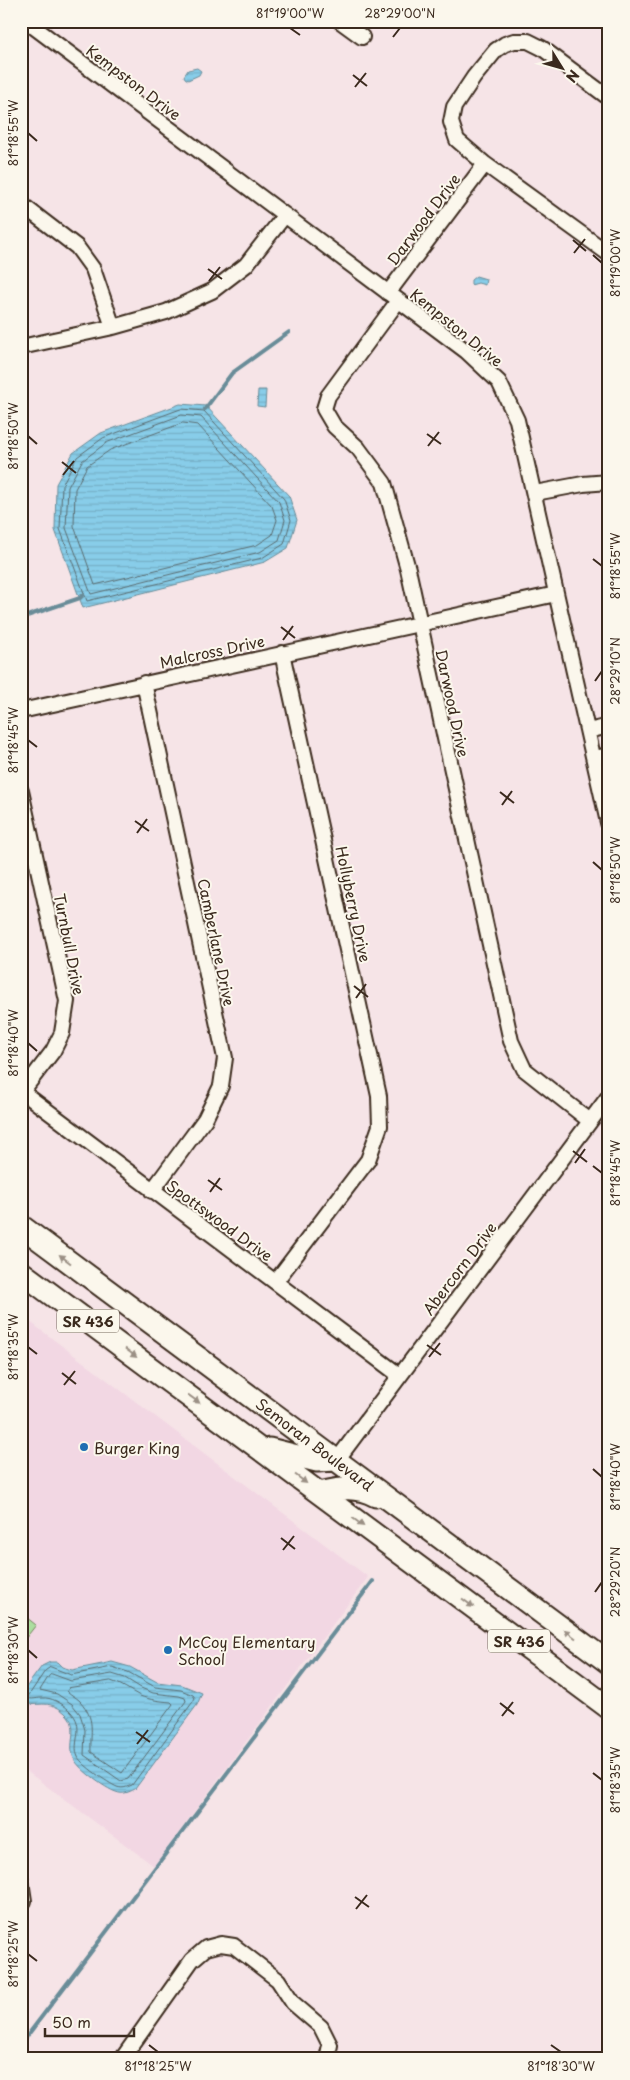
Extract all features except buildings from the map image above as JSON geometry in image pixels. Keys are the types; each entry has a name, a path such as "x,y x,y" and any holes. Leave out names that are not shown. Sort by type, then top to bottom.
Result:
{"main road":[{"name":"Semoran Boulevard","path":"21,1226 609,1663"},
{"name":"SR 436","path":"21,1272 609,1708"},
{"path":"255,1444 296,1457 317,1461 336,1460"},
{"path":"320,1493 342,1487 363,1489 399,1507"}],"street":[{"name":"Kempston Drive","path":"26,21 466,351 499,382 517,420 609,827"},
{"path":"340,21 362,37"},
{"path":"609,98 542,48 528,42 514,41 496,50 454,107 451,122 457,140 484,164 609,254"},
{"name":"Darwood Drive","path":"484,164 328,396 324,409 334,426 358,448 384,483 408,569 511,1040 524,1069 590,1120"},
{"path":"21,204 76,247 94,269 113,327"},
{"path":"21,346 113,327 166,312 212,291 246,264 285,215"},
{"path":"535,493 583,484 609,482"},
{"name":"Malcross Drive","path":"21,711 556,594"},
{"name":"Hollyberry Drive","path":"276,1281 368,1160 380,1126 379,1096 282,653"},
{"name":"Camberlane Drive","path":"144,683 225,1058 222,1086 205,1119 152,1190"},
{"path":"588,731 609,726"},
{"path":"594,758 609,755"},
{"name":"Turnbull Drive","path":"22,799 67,1001 62,1033 53,1051 22,1092"},
{"name":"Spottswood Drive","path":"22,1092 276,1281 398,1375"},
{"name":"Abercorn Drive","path":"336,1460 609,1096"},
{"path":"21,1881 24,1902 21,1902"},
{"path":"126,2057 192,1960 206,1948 221,1944 234,1946 278,1980 293,2003 321,2028 330,2045 327,2059"}],"shaded area":[{"name":"McCoy Elementary School","path":"21,1315 368,1577 154,1866 21,1767"}],"green space":[{"path":"21,1613 36,1625 21,1644"}],"water":[{"path":"197,68 201,71 199,75 188,80 185,78 184,76 188,70"},
{"path":"476,276 486,279 485,285 478,283 471,285 471,280"},
{"path":"258,390 266,390 265,407 257,406"},
{"path":"180,404 206,406 289,496 297,520 288,548 265,562 83,608 55,530 56,484 73,453 101,433"},
{"path":"50,1662 57,1662 62,1667 72,1670 112,1662 130,1667 157,1682 182,1685 202,1693 197,1705 135,1789 126,1793 119,1793 105,1787 75,1761 72,1751 72,1723 65,1713 59,1708 47,1704 28,1704 23,1702 21,1694 42,1666"}],"waterway":[{"path":"205,409 232,373 289,332"},
{"path":"21,618 80,598 83,595"},
{"path":"21,2044 373,1581"}],"place":[{"name":"Burger King","path":"84,1447"},
{"name":"McCoy Elementary School","path":"168,1650"}]}
